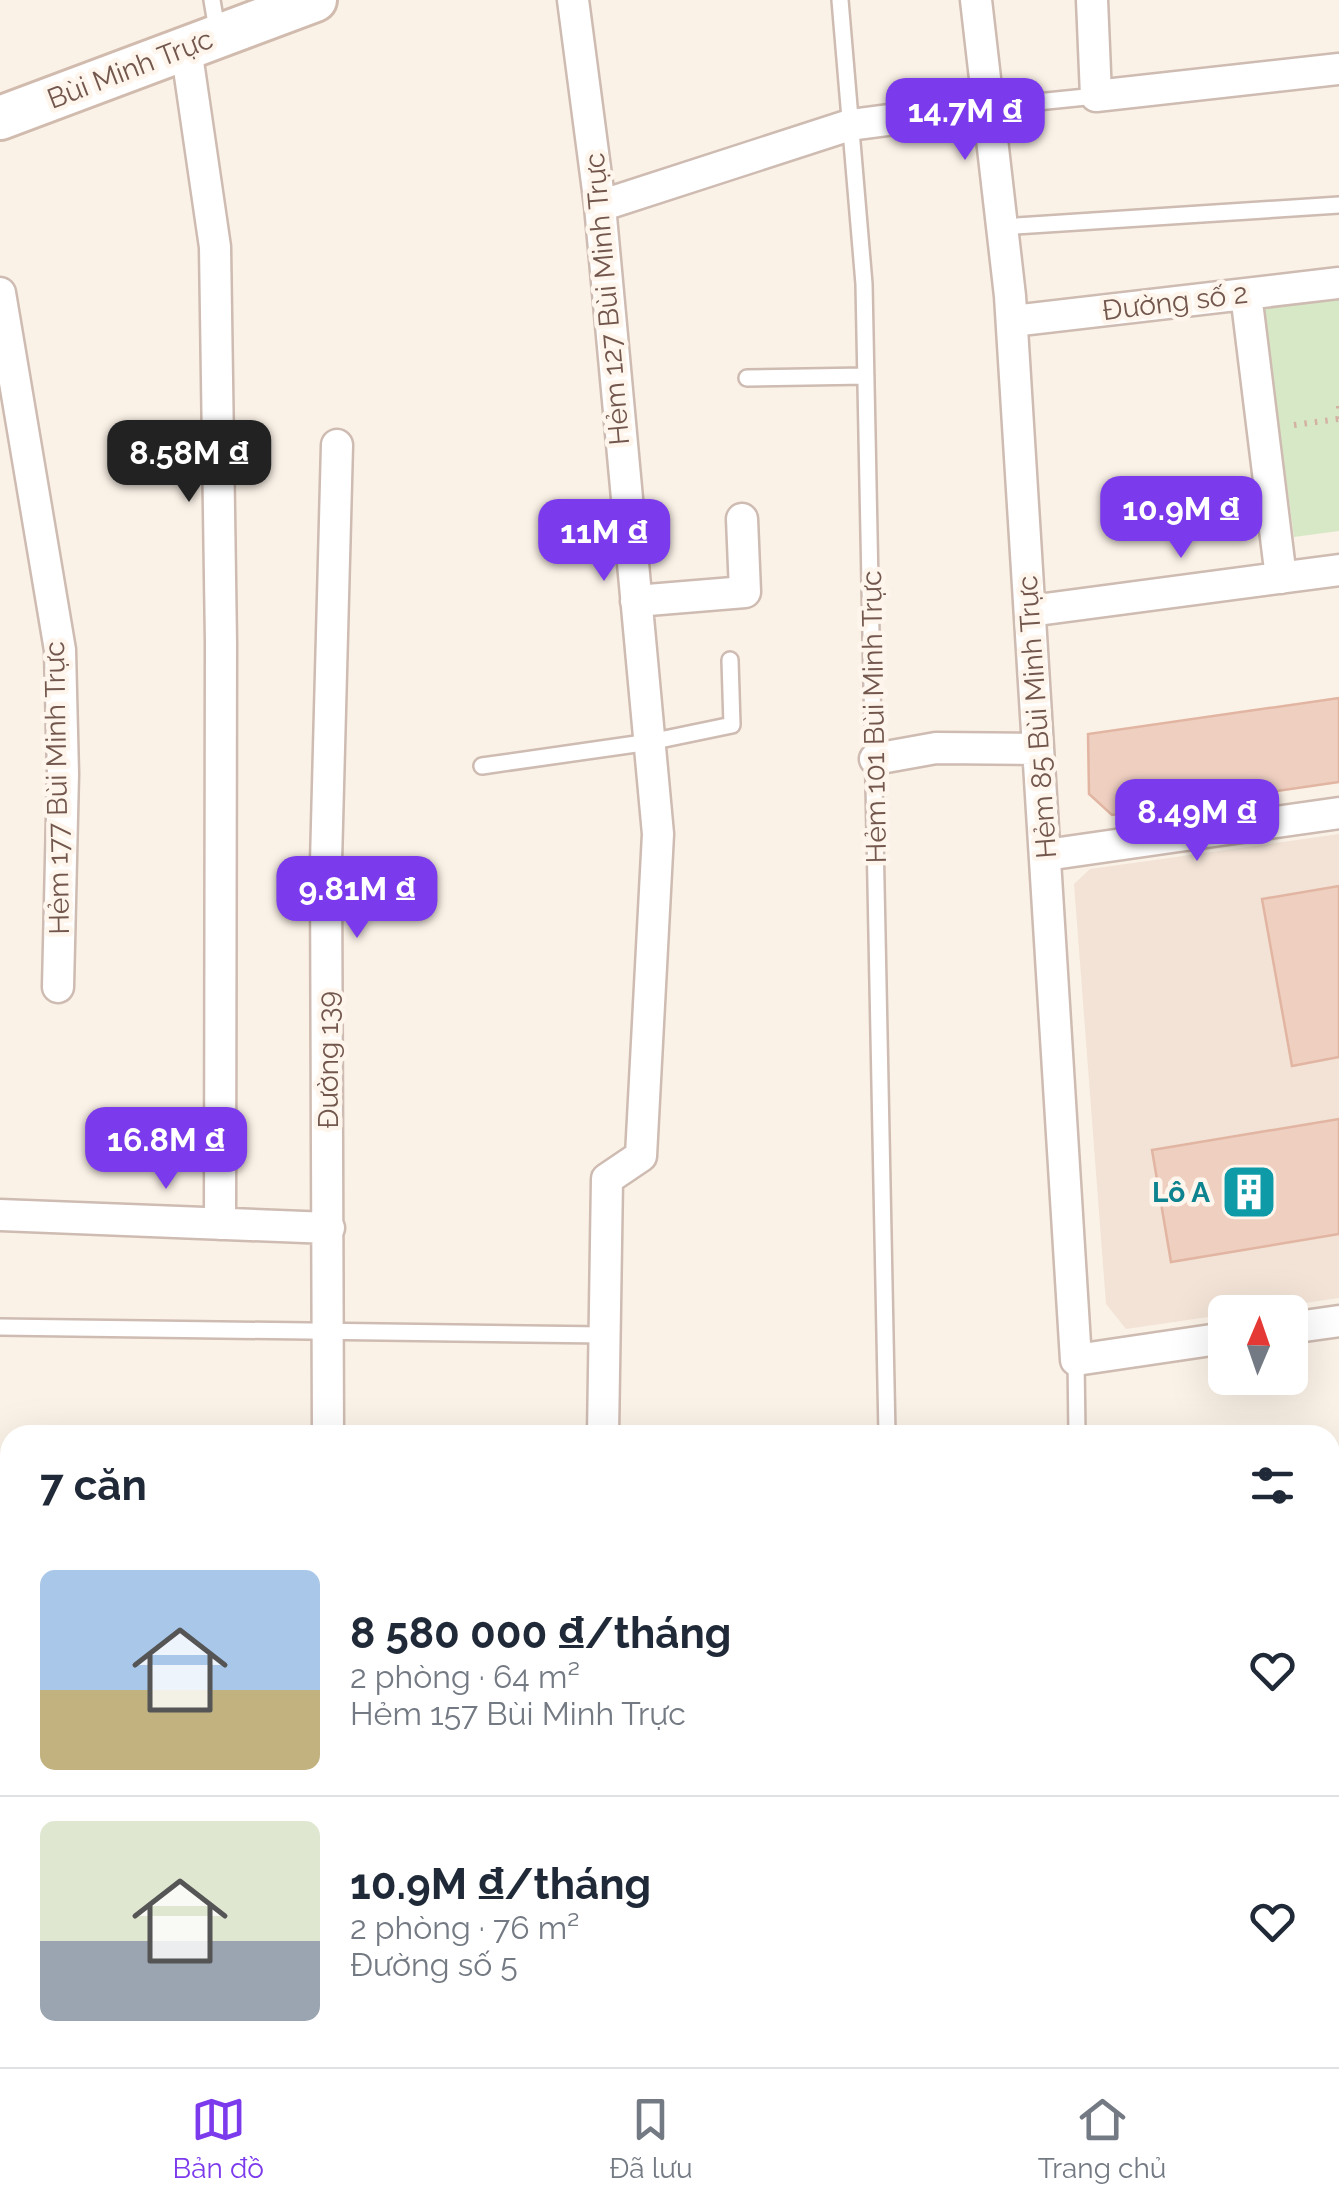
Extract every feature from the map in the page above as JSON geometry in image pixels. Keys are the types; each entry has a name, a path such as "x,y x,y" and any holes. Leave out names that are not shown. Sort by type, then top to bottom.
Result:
{"street":[{"name":"Bùi Minh Trực","path":"0,118 205,28 316,0"},
{"name":"Hẻm 127 Bùi Minh Trực","path":"573,0 600,206 658,834 640,1156 606,1179 604,1335"},
{"name":"Hẻm 85 Bùi Minh Trực","path":"976,0 1012,321 1076,1360"},
{"path":"1092,0 1096,96 1339,69"},
{"path":"205,28 215,247 220,643 217,961 220,1224"},
{"path":"600,206 850,125 988,107"},
{"name":"Đường số 2","path":"1012,321 1339,283"},
{"name":"Hẻm 177 Bùi Minh Trực","path":"0,293 60,650 63,774 58,986"},
{"path":"1246,294 1281,578"},
{"name":"Đường 139","path":"328,1425 326,862 337,446"},
{"path":"636,601 745,592 742,519"},
{"path":"1030,610 1339,570"},
{"path":"874,760 936,748 1038,749"},
{"path":"1046,855 1339,813"},
{"path":"0,1215 328,1228"},
{"path":"1308,1325 1339,1321"},
{"path":"603,1425 604,1335"},
{"path":"1076,1360 1208,1341"}],"lane":[{"name":"Hẻm 101 Bùi Minh Trực","path":"840,0 864,284 887,1425"},
{"path":"988,107 1096,96"},
{"path":"1002,227 1339,205"},
{"path":"747,378 866,376"},
{"path":"482,766 650,742 732,724 730,660"},
{"path":"0,1326 604,1335"},
{"name":"Hẻm 85 Bùi Minh Trực","path":"1076,1360 1077,1425"}],"path":[{"path":"1262,430 1338,422 1339,406"}],"shaded area":[{"path":"1339,834 1339,1298 1308,1303 1308,1295 1208,1295 1208,1317 1126,1329 1106,1304 1074,884 1090,869"}],"green space":[{"path":"1339,299 1339,531 1294,537 1263,309"}],"building":[{"path":"1339,698 1339,782 1112,815 1089,794 1088,734"},
{"path":"1339,886 1339,1057 1292,1066 1262,899"},
{"name":"Lô A","path":"1339,1119 1339,1234 1171,1262 1152,1150"}],"place":[{"name":"Lô A","path":"1249,1192"}]}
